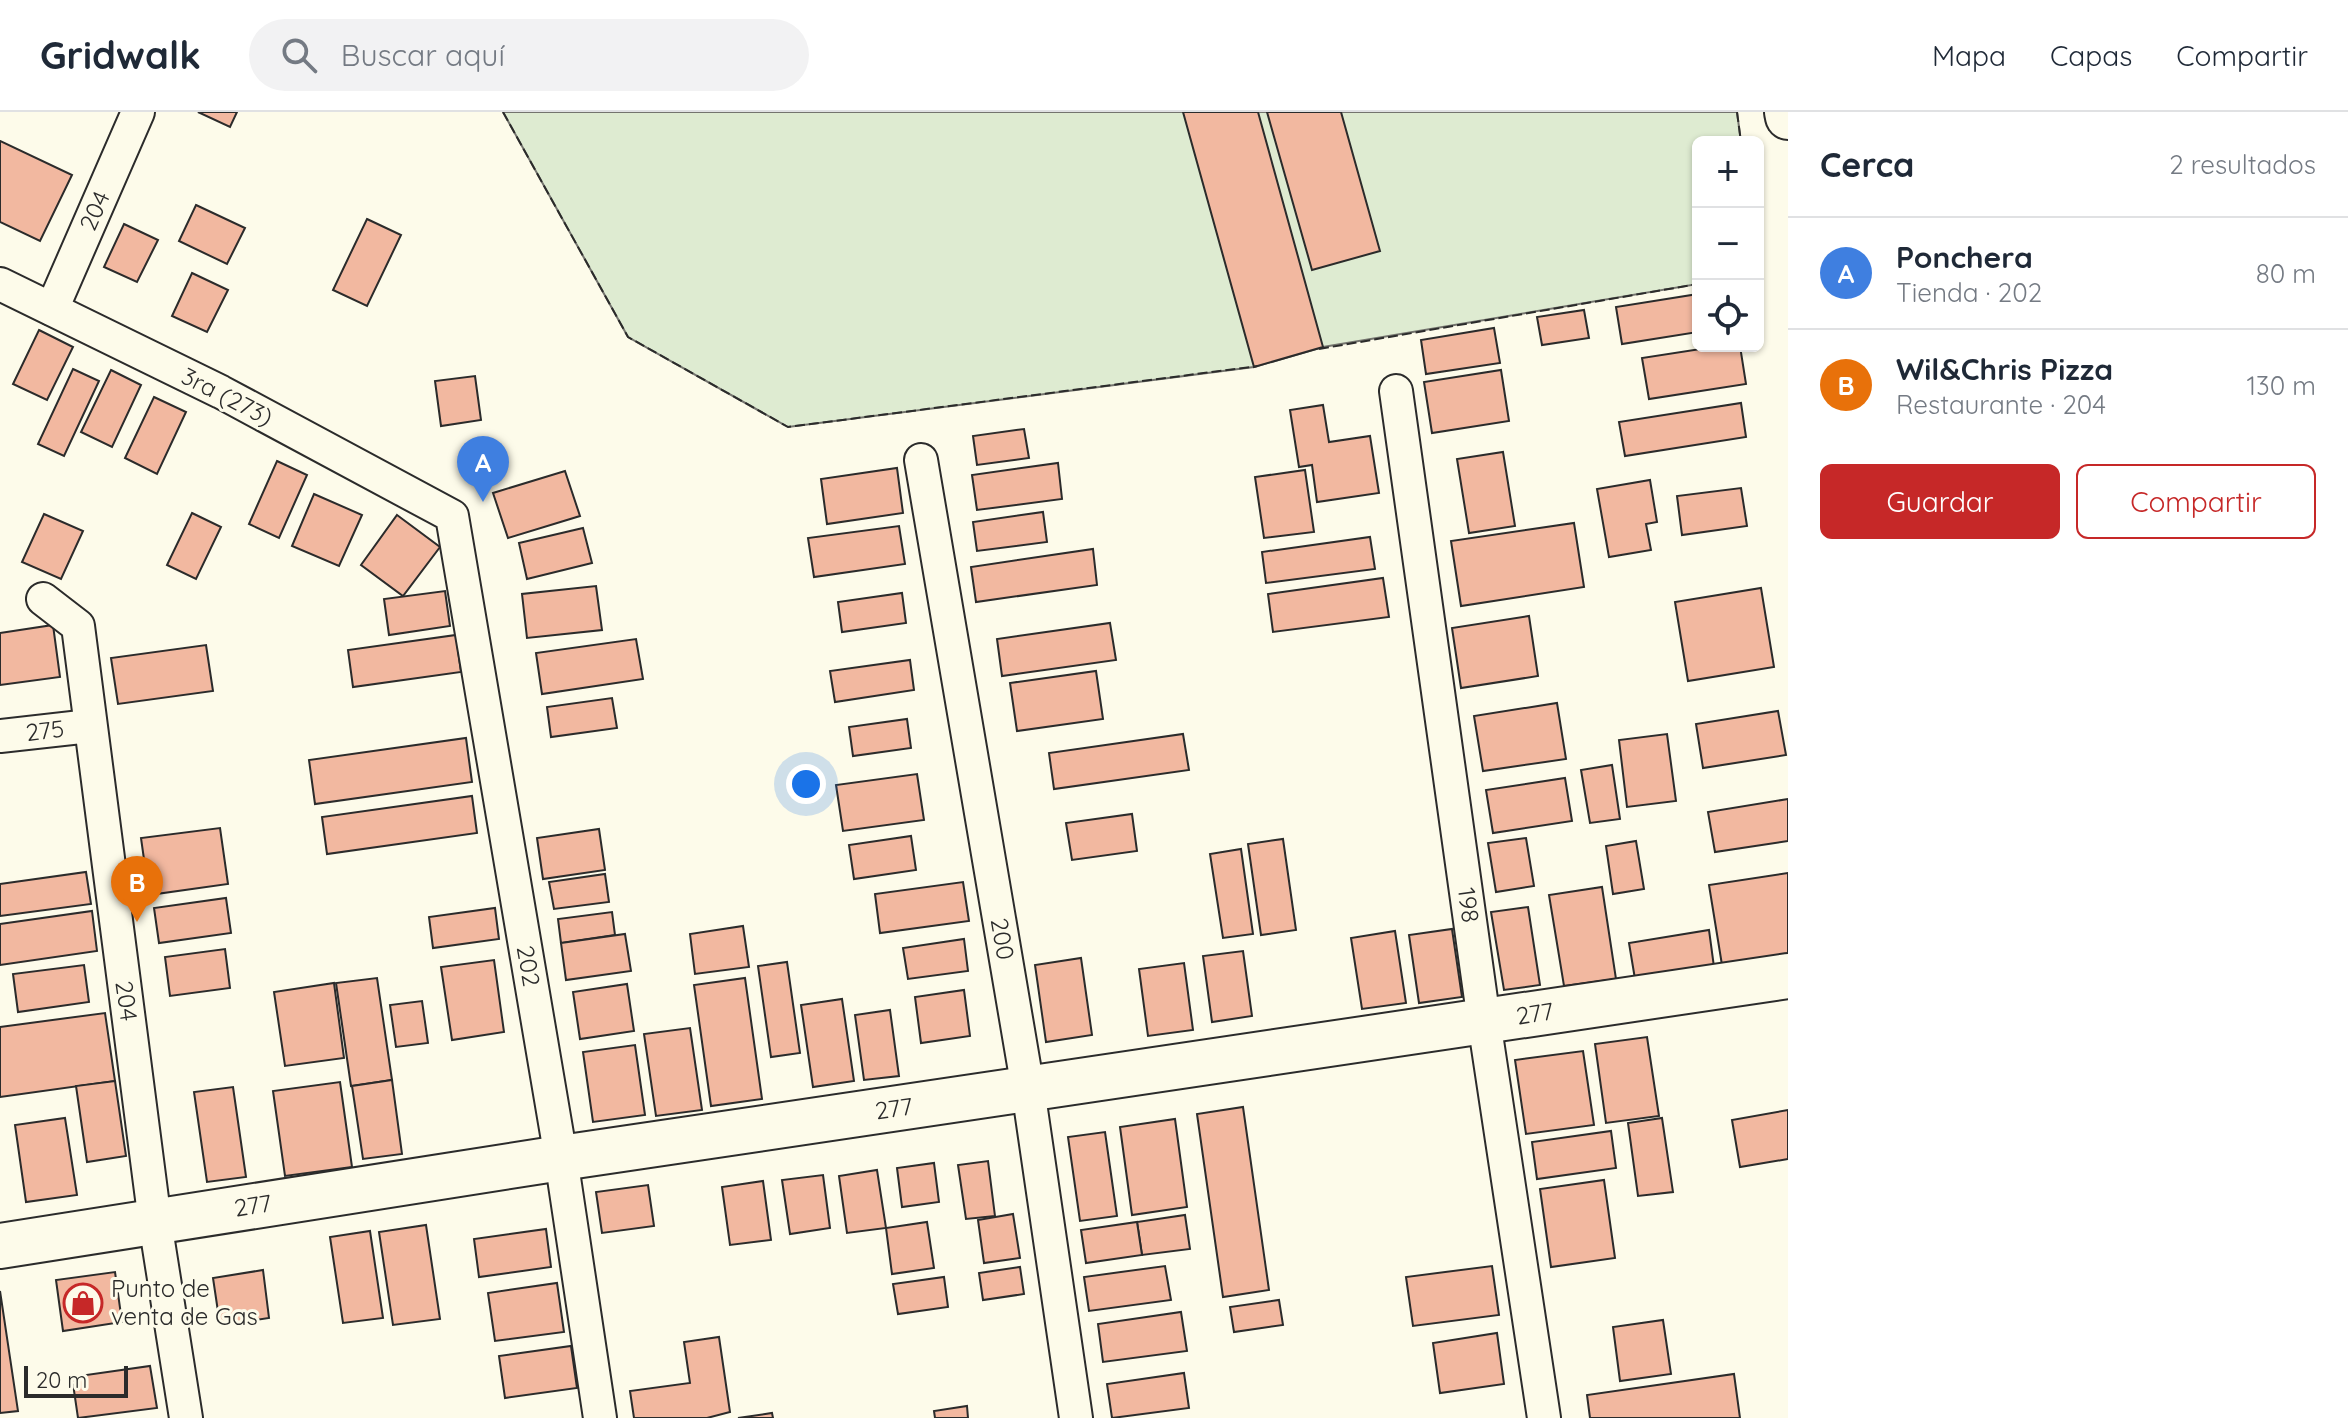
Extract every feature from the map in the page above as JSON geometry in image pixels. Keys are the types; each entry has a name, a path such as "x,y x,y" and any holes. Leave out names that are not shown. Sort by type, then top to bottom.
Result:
{"street":[{"name":"204","path":"52,309 138,112"},
{"name":"3ra (273)","path":"0,284 221,392 452,516"},
{"name":"198","path":"1396,391 1484,1021 1544,1418"},
{"name":"200","path":"921,460 1028,1089 1076,1418"},
{"name":"202","path":"452,516 561,1158 600,1418"},
{"name":"204","path":"43,599 78,626 155,1222 186,1418"},
{"name":"275","path":"0,736 90,726"},
{"name":"277","path":"0,1246 561,1158 1788,976"}],"green space":[{"path":"503,112 1737,112 1740,136 1692,136 1692,285 1323,347 1254,367 788,427 628,337"}],"building":[{"path":"198,112 237,112 230,127"},
{"path":"1183,112 1258,112 1323,347 1254,367"},
{"path":"1267,112 1341,112 1380,251 1312,270"},
{"path":"0,141 72,175 40,241 0,222"},
{"path":"196,205 245,228 227,264 179,241"},
{"path":"367,219 401,235 367,306 333,290"},
{"path":"124,224 158,240 137,282 104,267"},
{"path":"192,273 228,290 207,332 172,316"},
{"path":"1692,295 1692,333 1622,344 1616,307"},
{"path":"1584,310 1589,338 1542,345 1537,317"},
{"path":"1494,328 1500,363 1426,374 1421,340"},
{"path":"39,330 73,347 47,400 13,384"},
{"path":"1692,350 1741,352 1746,384 1649,399 1642,358"},
{"path":"73,369 99,381 64,456 38,444"},
{"path":"111,370 141,385 112,447 81,432"},
{"path":"1501,370 1509,421 1432,433 1424,382"},
{"path":"475,376 481,420 441,426 435,381"},
{"path":"154,397 186,412 157,474 125,458"},
{"path":"1741,403 1746,437 1625,456 1619,422"},
{"path":"1323,405 1329,442 1370,436 1379,493 1317,502 1312,465 1299,467 1290,410"},
{"path":"1024,429 1029,458 977,465 973,436"},
{"path":"1503,452 1515,526 1469,533 1457,459"},
{"path":"277,461 307,475 279,538 249,524"},
{"path":"1058,463 1062,499 977,510 972,475"},
{"path":"897,468 903,513 827,524 821,479"},
{"path":"1305,470 1314,532 1264,538 1255,477"},
{"path":"565,471 580,516 508,538 493,493"},
{"path":"1650,480 1657,522 1646,524 1651,550 1609,557 1597,489"},
{"path":"1741,488 1747,526 1682,535 1677,496"},
{"path":"314,494 362,515 339,566 292,546"},
{"path":"1043,512 1047,542 977,551 973,522"},
{"path":"192,513 221,527 196,579 167,565"},
{"path":"44,514 83,531 61,579 22,562"},
{"path":"397,515 440,547 403,596 361,565"},
{"path":"1574,523 1584,587 1461,606 1451,541"},
{"path":"899,526 905,564 814,577 808,538"},
{"path":"583,528 592,563 527,579 519,543"},
{"path":"1370,537 1375,569 1266,583 1262,552"},
{"path":"1093,549 1097,585 976,602 971,567"},
{"path":"1383,578 1389,617 1273,632 1268,594"},
{"path":"596,586 602,630 527,638 522,594"},
{"path":"1761,588 1774,667 1688,681 1675,602"},
{"path":"445,591 450,626 389,635 384,599"},
{"path":"902,593 906,623 842,632 838,602"},
{"path":"1529,616 1538,676 1461,688 1452,628"},
{"path":"1110,623 1116,660 1002,676 997,639"},
{"path":"53,625 60,677 0,685 0,633"},
{"path":"456,635 461,672 353,687 348,650"},
{"path":"636,639 643,679 542,694 536,653"},
{"path":"206,645 213,691 118,704 111,658"},
{"path":"910,660 914,690 835,702 830,671"},
{"path":"1096,671 1103,719 1017,731 1010,683"},
{"path":"612,698 617,728 551,737 547,707"},
{"path":"1557,703 1566,759 1483,771 1474,716"},
{"path":"1778,711 1786,755 1703,768 1696,724"},
{"path":"907,719 911,748 853,756 849,727"},
{"path":"1183,734 1189,770 1054,789 1049,753"},
{"path":"1667,734 1676,801 1627,807 1619,740"},
{"path":"466,738 472,782 315,804 309,760"},
{"path":"1612,765 1620,819 1590,823 1581,770"},
{"path":"917,774 924,820 843,831 836,785"},
{"path":"1565,778 1572,821 1493,833 1486,790"},
{"path":"472,796 477,833 327,854 322,817"},
{"path":"1788,799 1788,841 1715,852 1708,812"},
{"path":"1132,814 1137,851 1072,860 1066,823"},
{"path":"220,828 228,884 149,895 141,838"},
{"path":"599,829 605,870 543,879 537,838"},
{"path":"911,836 916,870 854,879 849,845"},
{"path":"1526,838 1534,886 1496,892 1488,843"},
{"path":"1283,839 1296,930 1261,935 1248,844"},
{"path":"1636,841 1644,889 1613,894 1606,846"},
{"path":"1241,849 1253,934 1223,938 1210,854"},
{"path":"86,872 91,904 0,916 0,884"},
{"path":"1788,873 1788,955 1722,965 1709,885"},
{"path":"605,874 609,902 554,909 549,882"},
{"path":"963,882 969,921 880,933 875,894"},
{"path":"1602,887 1616,979 1564,986 1549,895"},
{"path":"226,898 231,933 159,943 154,908"},
{"path":"1528,907 1540,985 1504,990 1491,912"},
{"path":"495,908 499,939 433,948 429,917"},
{"path":"92,911 97,951 0,965 0,924"},
{"path":"612,912 615,935 561,943 558,919"},
{"path":"743,926 749,967 695,974 690,934"},
{"path":"1452,929 1462,997 1419,1003 1409,935"},
{"path":"1709,930 1714,967 1635,979 1629,943"},
{"path":"1395,931 1406,1003 1362,1009 1351,938"},
{"path":"625,934 631,971 566,980 561,943"},
{"path":"964,939 968,971 908,979 903,948"},
{"path":"225,949 230,988 170,996 165,957"},
{"path":"1243,951 1252,1016 1212,1022 1203,956"},
{"path":"1081,958 1092,1035 1046,1042 1035,965"},
{"path":"494,960 504,1032 452,1040 441,967"},
{"path":"787,962 800,1053 771,1057 758,966"},
{"path":"1184,963 1193,1030 1148,1036 1139,969"},
{"path":"84,965 89,1002 18,1012 13,974"},
{"path":"377,978 392,1080 351,1086 336,983"},
{"path":"745,978 762,1099 711,1106 694,985"},
{"path":"334,983 344,1058 285,1066 274,992"},
{"path":"627,984 634,1031 580,1039 573,992"},
{"path":"964,990 970,1036 921,1043 915,997"},
{"path":"842,999 854,1081 813,1087 801,1005"},
{"path":"422,1001 428,1043 396,1047 390,1005"},
{"path":"890,1010 899,1076 864,1080 855,1015"},
{"path":"105,1013 115,1081 0,1097 0,1027"},
{"path":"690,1028 702,1110 656,1116 644,1034"},
{"path":"1647,1037 1659,1116 1606,1123 1595,1044"},
{"path":"635,1045 645,1115 593,1122 583,1052"},
{"path":"1583,1051 1594,1125 1526,1134 1515,1060"},
{"path":"392,1080 402,1154 363,1159 352,1086"},
{"path":"115,1081 126,1156 87,1162 76,1086"},
{"path":"340,1082 352,1167 285,1176 273,1091"},
{"path":"233,1087 246,1177 207,1182 194,1092"},
{"path":"1243,1107 1269,1290 1223,1297 1197,1114"},
{"path":"1788,1110 1788,1159 1740,1167 1732,1120"},
{"path":"65,1118 77,1195 26,1202 15,1125"},
{"path":"1662,1118 1673,1192 1638,1196 1628,1123"},
{"path":"1175,1119 1187,1207 1132,1215 1120,1127"},
{"path":"1611,1131 1616,1168 1537,1179 1532,1142"},
{"path":"1105,1132 1117,1216 1080,1221 1068,1137"},
{"path":"988,1161 995,1216 966,1219 958,1165"},
{"path":"934,1163 939,1202 902,1207 897,1168"},
{"path":"877,1170 886,1228 847,1233 839,1176"},
{"path":"823,1175 830,1228 790,1234 782,1180"},
{"path":"1604,1180 1615,1258 1551,1267 1540,1189"},
{"path":"763,1181 771,1240 730,1245 722,1187"},
{"path":"648,1185 654,1226 602,1233 596,1192"},
{"path":"1013,1214 1020,1258 984,1263 978,1220"},
{"path":"1185,1215 1190,1249 1142,1255 1137,1222"},
{"path":"927,1222 934,1268 892,1274 886,1228"},
{"path":"1137,1222 1142,1255 1086,1263 1081,1230"},
{"path":"426,1225 440,1319 393,1325 379,1232"},
{"path":"546,1229 551,1267 479,1277 474,1239"},
{"path":"370,1231 383,1318 343,1323 330,1237"},
{"path":"1165,1266 1171,1300 1089,1311 1084,1277"},
{"path":"1492,1266 1499,1315 1413,1326 1406,1277"},
{"path":"1020,1267 1024,1294 983,1300 979,1273"},
{"path":"263,1270 269,1318 220,1325 213,1278"},
{"path":"115,1272 122,1322 63,1331 56,1280"},
{"path":"944,1277 948,1307 898,1314 893,1284"},
{"path":"557,1283 564,1332 495,1341 488,1293"},
{"path":"0,1291 18,1411 0,1413"},
{"path":"1279,1300 1283,1325 1234,1332 1230,1307"},
{"path":"1181,1312 1187,1351 1103,1362 1098,1324"},
{"path":"1663,1320 1671,1374 1620,1381 1613,1327"},
{"path":"1497,1333 1504,1384 1440,1393 1433,1343"},
{"path":"719,1337 730,1412 707,1418 634,1418 630,1391 690,1383 684,1342"},
{"path":"571,1346 577,1388 505,1398 499,1356"},
{"path":"150,1366 157,1408 78,1418 72,1377"},
{"path":"1184,1373 1189,1408 1112,1418 1107,1384"},
{"path":"1734,1374 1740,1418 1590,1418 1587,1395"},
{"path":"967,1406 968,1418 935,1418 934,1411"},
{"path":"772,1413 773,1418 738,1418"}],"fence":[{"path":"503,112 628,337 788,427 1258,366"},
{"path":"1737,112 1740,136"},
{"path":"1319,349 1692,285"}],"place":[{"name":"Ponchera","path":"483,502"},
{"name":"Wil&Chris Pizza","path":"137,922"},
{"name":"Punto de venta de Gas","path":"83,1303"}]}
